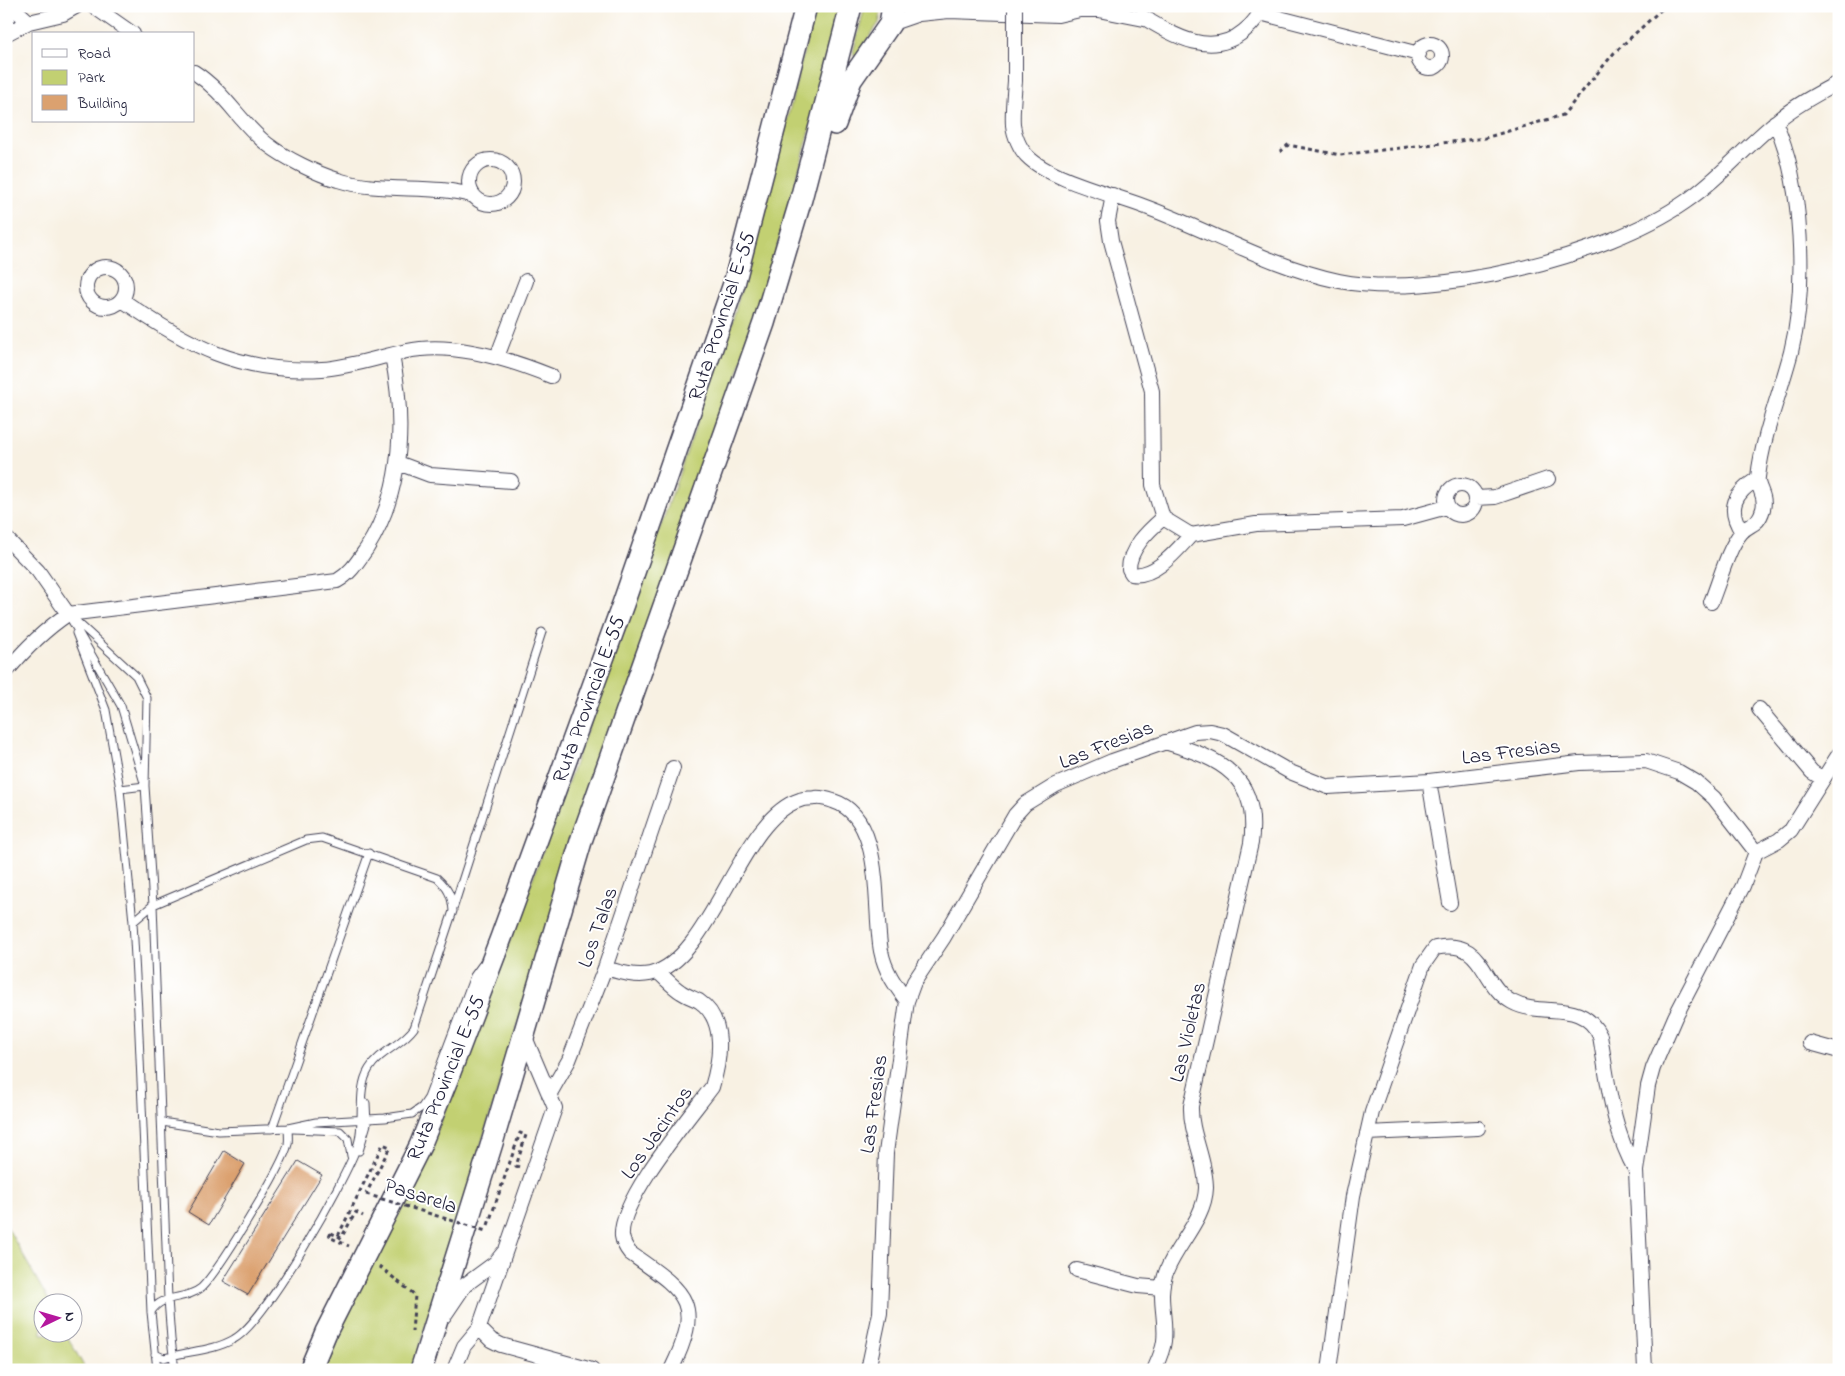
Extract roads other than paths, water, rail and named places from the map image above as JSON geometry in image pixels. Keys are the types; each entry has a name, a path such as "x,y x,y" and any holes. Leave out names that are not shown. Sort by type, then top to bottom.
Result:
{"main road":[{"name":"Ruta Provincial E-55","path":"310,1370 326,1332 420,1146 501,938 718,334 754,212 806,6"},
{"name":"Ruta Provincial E-55","path":"421,1370 420,1342 524,1035 582,838 764,323 801,199 851,6"},
{"path":"764,323 796,263 834,126 851,80 891,15"}],"street":[{"path":"6,20 15,6"},
{"path":"15,6 18,12 29,22"},
{"path":"6,34 29,22 52,18 76,6"},
{"path":"93,6 130,32"},
{"path":"1015,6 1013,126 1024,154 1052,173 1156,211 1272,261 1332,279 1373,285 1445,282 1491,275 1576,253 1639,229 1662,217 1702,190 1775,122 1839,82"},
{"path":"1058,15 1069,6"},
{"path":"1126,6 1171,33 1195,43 1210,45 1225,42 1238,36 1253,24 1261,10 1419,54"},
{"path":"891,15 929,12 1058,15 1080,10 1098,10 1149,20"},
{"path":"195,73 214,86 267,144 327,176 364,185 407,190 464,187 486,204 500,203 510,194 514,181 512,174 502,163 487,161 474,169 464,187"},
{"path":"1711,602 1742,532 1758,521 1763,508 1765,497 1757,479 1772,412 1794,336 1799,289 1800,251 1792,177 1787,152 1775,122"},
{"path":"1113,195 1108,221 1111,241 1152,391 1153,485 1162,518 1191,535"},
{"path":"497,357 526,281"},
{"path":"122,300 192,344 226,358 253,365 322,369 344,367 407,351 441,350 497,357 551,376"},
{"path":"6,672 36,638 68,614 336,581 344,577 356,564 386,512 398,463 401,418 399,391 392,355"},
{"path":"398,463 430,475 511,481"},
{"path":"1476,498 1495,497 1548,478"},
{"path":"1742,532 1735,518 1736,499 1738,494 1757,479"},
{"path":"1466,485 1476,498 1472,510 1464,515 1454,514 1447,507 1446,497 1455,486 1466,485"},
{"path":"1162,518 1152,527 1132,555 1129,569 1132,574 1139,575 1156,567 1191,535 1256,524 1404,519 1447,507"},
{"path":"6,538 38,571 68,614"},
{"path":"1760,709 1812,772 1823,779"},
{"name":"Las Fresias","path":"868,1370 880,1314 886,1153 908,1001 914,982 944,937 1015,814 1025,804 1056,786 1104,764 1195,732 1210,730 1223,734 1290,772 1328,787 1430,781 1579,763 1646,761 1666,766 1696,782 1714,798 1756,852"},
{"name":"Las Violetas","path":"1154,1370 1164,1340 1160,1304 1167,1270 1200,1209 1206,1189 1204,1173 1190,1119 1191,1106 1254,823 1252,806 1246,790 1228,770 1213,759 1165,742"},
{"path":"1646,1370 1636,1171 1645,1102 1653,1068 1675,1017 1746,879 1756,852 1779,840 1791,830 1839,754"},
{"name":"Los Talas","path":"549,1095 561,1078 569,1060 605,968 674,768"},
{"path":"1430,781 1450,902"},
{"path":"605,968 632,974 648,975 658,972 676,960 694,939 754,844 774,818 783,809 799,800 820,797 837,803 851,811 866,834 872,856 882,952 888,974 908,1001"},
{"path":"1329,1370 1353,1196 1372,1112 1428,956 1435,948 1447,946 1460,947 1470,952 1507,1000 1518,1006 1576,1012 1595,1025 1600,1036 1616,1118 1629,1159 1636,1171"},
{"name":"Los Jacintos","path":"658,972 672,985 700,1002 711,1013 716,1026 719,1048 718,1068 712,1087 639,1187 622,1234 624,1246 630,1253 674,1285 682,1294 688,1310 687,1334 672,1370"},
{"path":"454,1370 464,1346 479,1328 555,1108 524,1035"},
{"path":"1810,1043 1839,1050"},
{"path":"1367,1133 1478,1128"},
{"path":"420,1342 465,1285 495,1263 509,1245"},
{"path":"1077,1270 1138,1286 1162,1288"},
{"path":"479,1328 491,1340 501,1345 592,1370"}],"lane":[{"path":"68,614 121,706 145,786"},
{"path":"68,614 136,676 148,698 145,786 153,905 168,1299 172,1355 175,1370"},
{"path":"68,614 106,710 120,789 133,922 151,1312 156,1370"},
{"path":"155,1354 164,1358 234,1339 252,1322 302,1250 350,1161 363,1142 365,1120 364,1085 368,1071 377,1059 408,1036 414,1028 542,632"},
{"path":"120,789 145,786"},
{"path":"133,922 153,905 306,840 322,838 369,852 437,878 452,898 453,911"},
{"path":"272,1129 369,852"},
{"path":"162,1122 219,1131 272,1129 288,1128 316,1122 406,1116 417,1112 428,1098 474,976 501,938"},
{"path":"350,1161 365,1120"},
{"path":"151,1312 159,1302 190,1294 200,1288 221,1262 275,1173 288,1144 288,1128"},
{"path":"288,1128 312,1132 340,1131 351,1146 350,1161"}]}
